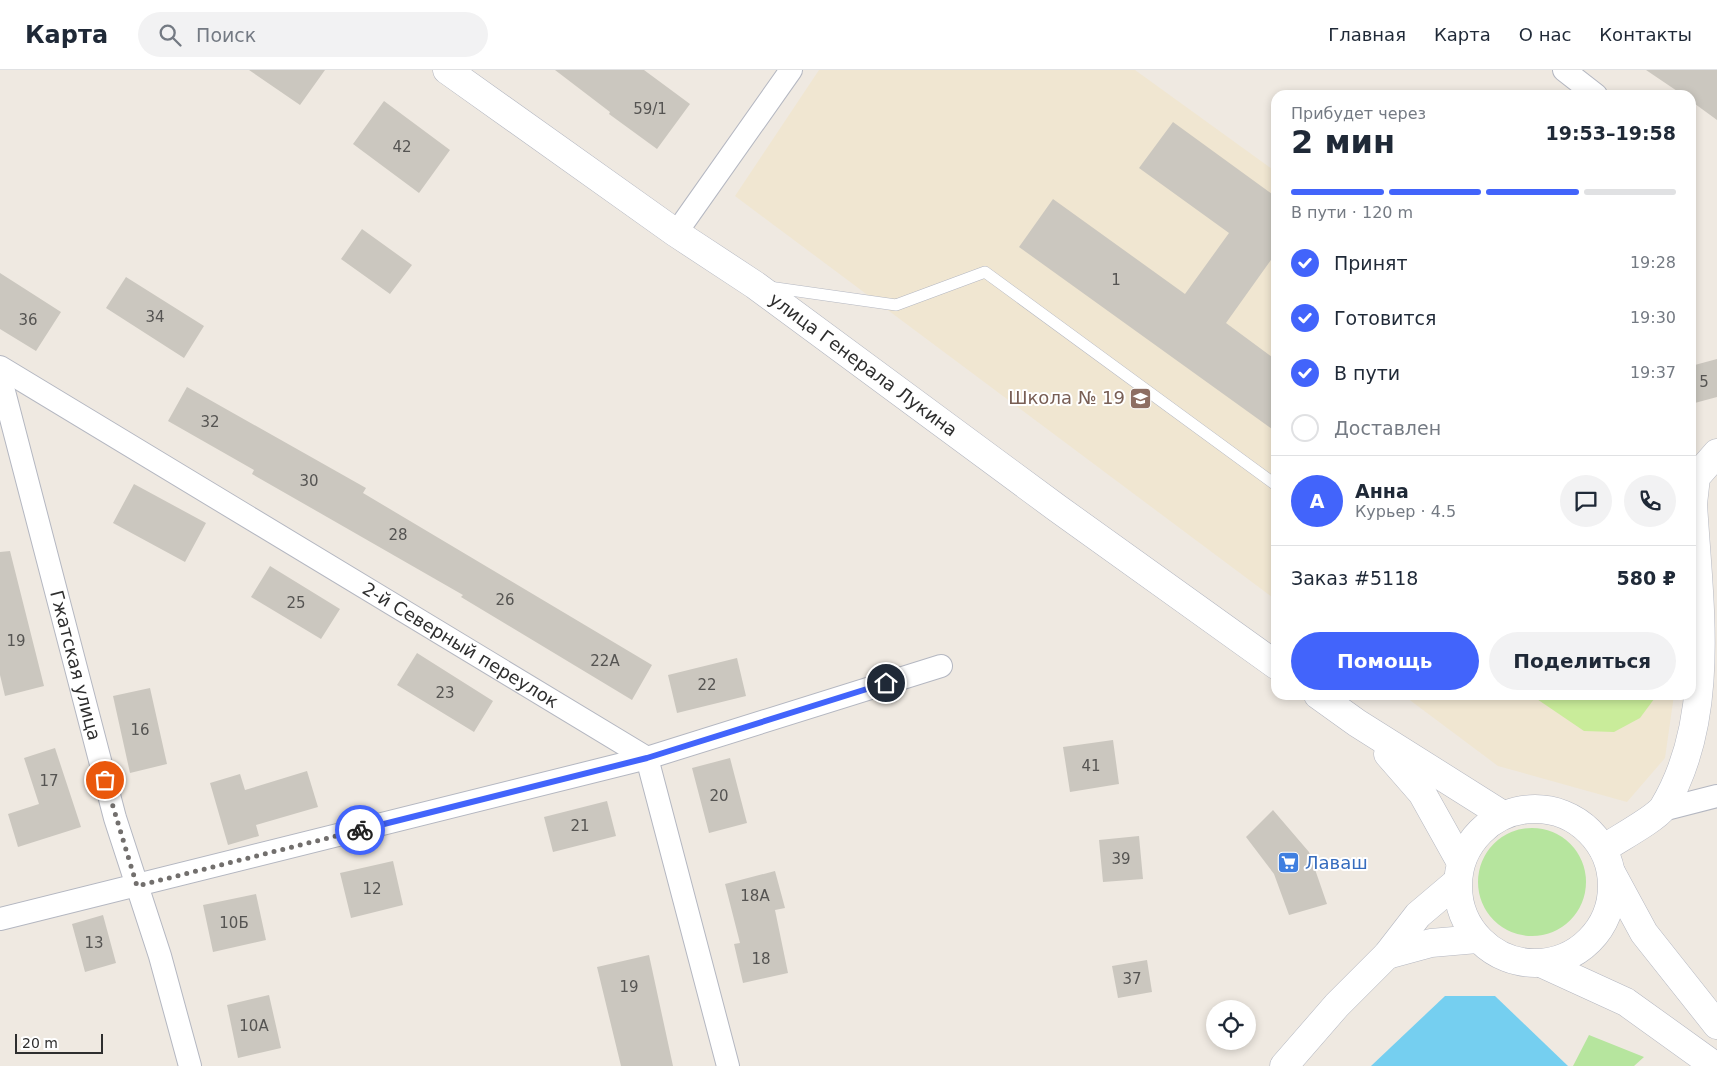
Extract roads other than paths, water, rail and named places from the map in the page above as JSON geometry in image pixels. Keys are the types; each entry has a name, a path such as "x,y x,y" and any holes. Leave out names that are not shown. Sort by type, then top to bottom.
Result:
{"main road":[{"name":"улица Генерала Лукина","path":"447,70 676,232 755,285 1057,508 1271,661"},
{"path":"1696,477 1717,452"},
{"path":"1603,849 1662,810 1680,776 1694,737 1704,681 1696,552"},
{"path":"1325,700 1357,723 1503,815"},
{"path":"1357,723 1412,779 1422,793 1459,872 1461,912 1477,939 1491,950 1507,959 1525,963 1543,964 1568,957 1588,943 1604,923 1612,899 1612,874"},
{"path":"1284,1066 1337,1004 1387,955 1418,915 1459,872 1477,834 1489,822 1503,815 1541,808 1578,820 1603,849 1612,874 1644,933 1717,1025"},
{"path":"1387,955 1431,943 1477,939"},
{"path":"1543,964 1626,1002 1715,1066"}],"street":[{"path":"676,232 791,70"},
{"path":"1564,70 1590,90"},
{"name":"2-й Северный переулок","path":"0,367 647,758"},
{"name":"Гжатская улица","path":"0,376 115,818 160,956 190,1066"},
{"path":"0,919 647,758 941,666"},
{"path":"647,758 728,1066"},
{"path":"1662,810 1717,796"}],"lane":[{"path":"755,285 896,305 985,272 1271,481"}],"water":[{"path":"1445,996 1495,996 1568,1066 1371,1066"}],"place":[{"name":"Школа № 19","path":"1141,398"},
{"name":"Лаваш","path":"1289,863"}]}
